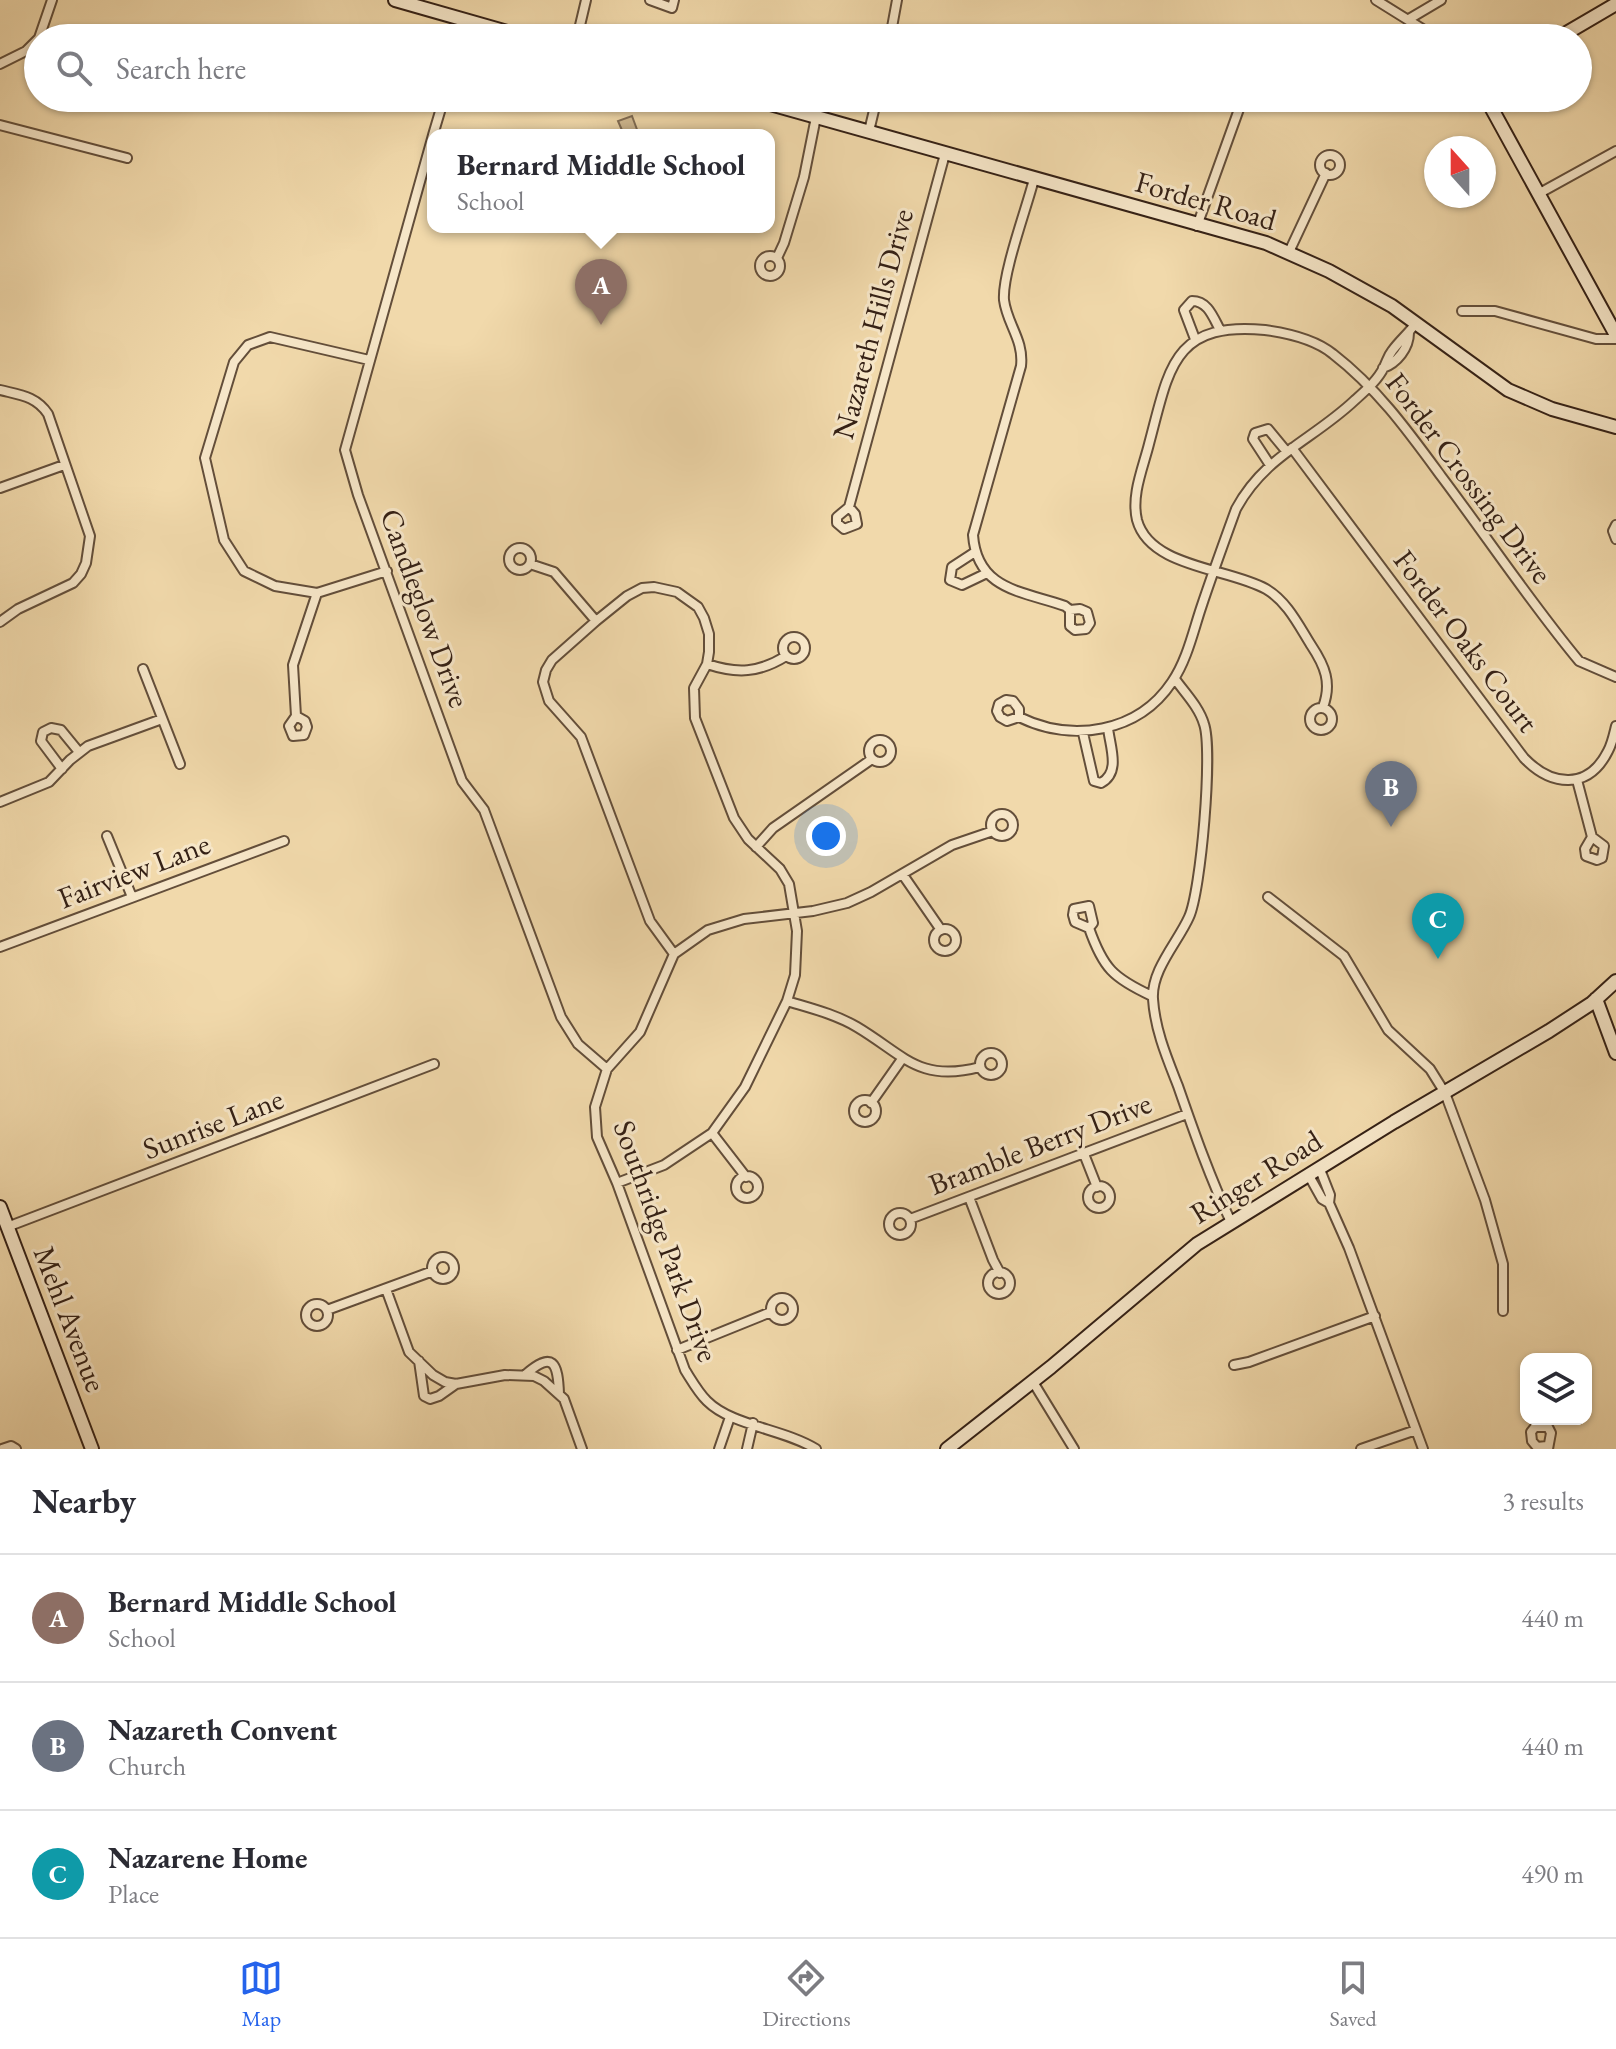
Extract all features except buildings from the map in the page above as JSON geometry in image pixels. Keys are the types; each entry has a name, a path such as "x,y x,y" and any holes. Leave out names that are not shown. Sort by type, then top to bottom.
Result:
{"street":[{"path":"44,24 52,0"},
{"path":"395,0 480,24"},
{"path":"580,24 586,0"},
{"path":"650,0 673,4"},
{"path":"893,24 897,0"},
{"path":"1376,0 1416,24"},
{"path":"1409,19 1441,0"},
{"path":"1582,24 1616,4"},
{"path":"465,24 466,20"},
{"path":"0,64 24,50"},
{"name":"Forder Road","path":"798,112 1266,243 1352,283 1413,328 1508,390 1552,409 1616,427"},
{"path":"869,131 874,112"},
{"path":"1197,226 1238,112"},
{"path":"1462,311 1495,311 1596,339 1616,337 1494,112"},
{"path":"777,258 804,177 816,117"},
{"path":"0,125 127,158"},
{"path":"1538,194 1616,151"},
{"name":"Nazareth Hills Drive","path":"849,507 945,154"},
{"name":"Candleglow Drive","path":"427,156 345,450 358,495 462,781 484,810 561,1017 578,1044 607,1069"},
{"path":"1289,252 1326,173"},
{"path":"1034,179 1004,291 1007,314 1022,346 1021,366 973,535 975,552 992,579 1070,610"},
{"path":"1220,330 1200,301 1192,301 1184,310 1195,339 1172,366 1135,495 1135,510 1141,531 1153,545 1175,558 1266,589 1287,607 1326,673 1327,696 1323,707"},
{"path":"1019,717 1083,733 1108,728 1152,704 1175,679 1236,509 1252,483 1270,465 1353,403 1383,368 1402,336 1413,328"},
{"name":"Forder Crossing Drive","path":"1195,339 1220,330 1273,331 1309,341 1330,351 1370,385 1410,434 1579,661 1616,677"},
{"path":"369,360 270,337 248,345 234,362 205,458 224,540 244,571 275,586 317,593 387,571"},
{"path":"0,390 31,397 42,404 90,536 86,563 73,583 18,609 0,622"},
{"name":"Forder Oaks Court","path":"1270,465 1253,439 1255,433 1268,429 1290,450 1524,758 1538,773 1556,780 1577,780"},
{"path":"0,488 64,465"},
{"path":"1616,525 1613,531 1616,539"},
{"path":"975,552 952,567 950,580 962,585 987,573"},
{"path":"530,564 554,572 596,621"},
{"path":"617,1183 664,1165 712,1133 745,1087 787,1001 795,975 795,912 789,884 780,869 756,847 734,818 695,718 694,688 707,664 709,634 698,607 677,592 665,588 642,588 627,596 552,660 546,670 545,692 549,701 581,737 650,921 674,954 708,930 726,923 795,912 813,911 847,903 903,875 952,845 993,831"},
{"path":"296,716 293,665 317,593"},
{"path":"707,664 729,671 752,672 786,656"},
{"path":"143,669 180,764"},
{"path":"1175,679 1196,706 1206,727 1207,763 1201,854 1192,909 1160,970 1152,996 1157,1027 1187,1114 1231,1222"},
{"path":"0,802 49,782 79,752 162,719"},
{"path":"1592,837 1577,780 1593,771 1608,752 1616,726"},
{"path":"62,769 44,748 43,732 51,728 61,730 79,752"},
{"path":"1083,733 1090,771 1094,781 1101,783 1109,779 1114,771 1108,728"},
{"path":"756,847 773,828 872,759"},
{"path":"107,836 132,897"},
{"name":"Fairview Lane","path":"0,947 284,841"},
{"path":"903,875 941,930"},
{"path":"1268,897 1344,956 1388,1030 1430,1069 1445,1093 1485,1200 1503,1264 1503,1311"},
{"path":"1089,928 1098,953 1114,976 1152,996"},
{"name":"Southridge Park Drive","path":"674,954 640,1032 607,1069 598,1091 597,1137 617,1183 677,1350 696,1388 708,1403 730,1417 793,1437 816,1449"},
{"name":"Ringer Road","path":"947,1449 1033,1382 1187,1251 1313,1171 1549,1031 1596,999 1616,981"},
{"path":"1596,999 1616,1053"},
{"path":"787,1001 834,1016 857,1027 902,1059 938,1072 962,1072 980,1067"},
{"path":"871,1103 902,1059"},
{"name":"Sunrise Lane","path":"7,1227 434,1064"},
{"name":"Bramble Berry Drive","path":"910,1219 1187,1114"},
{"path":"712,1133 746,1177"},
{"path":"1084,1154 1097,1187"},
{"path":"1313,1171 1330,1195 1329,1203 1375,1316 1423,1449"},
{"path":"969,1197 1000,1273"},
{"name":"Mehl Avenue","path":"0,1207 92,1449"},
{"path":"327,1310 433,1271"},
{"path":"386,1289 409,1352 419,1361 445,1382 456,1384 505,1375 525,1375 544,1381 564,1399 582,1449"},
{"path":"677,1350 771,1312"},
{"path":"1234,1365 1375,1316"},
{"path":"419,1361 424,1396 430,1399 439,1396 456,1384"},
{"path":"525,1375 539,1363 553,1362 558,1369 559,1394"},
{"path":"1033,1382 1074,1449"},
{"path":"719,1449 730,1417"},
{"path":"747,1449 753,1423"},
{"path":"1361,1449 1416,1430"},
{"path":"2,1449 11,1446 16,1449"}],"shaded area":[{"path":"632,116 637,129 621,129 618,121"}],"place":[{"name":"Bernard Middle School","path":"601,325"},
{"name":"Nazareth Convent","path":"1391,827"},
{"name":"Nazarene Home","path":"1438,959"}]}
